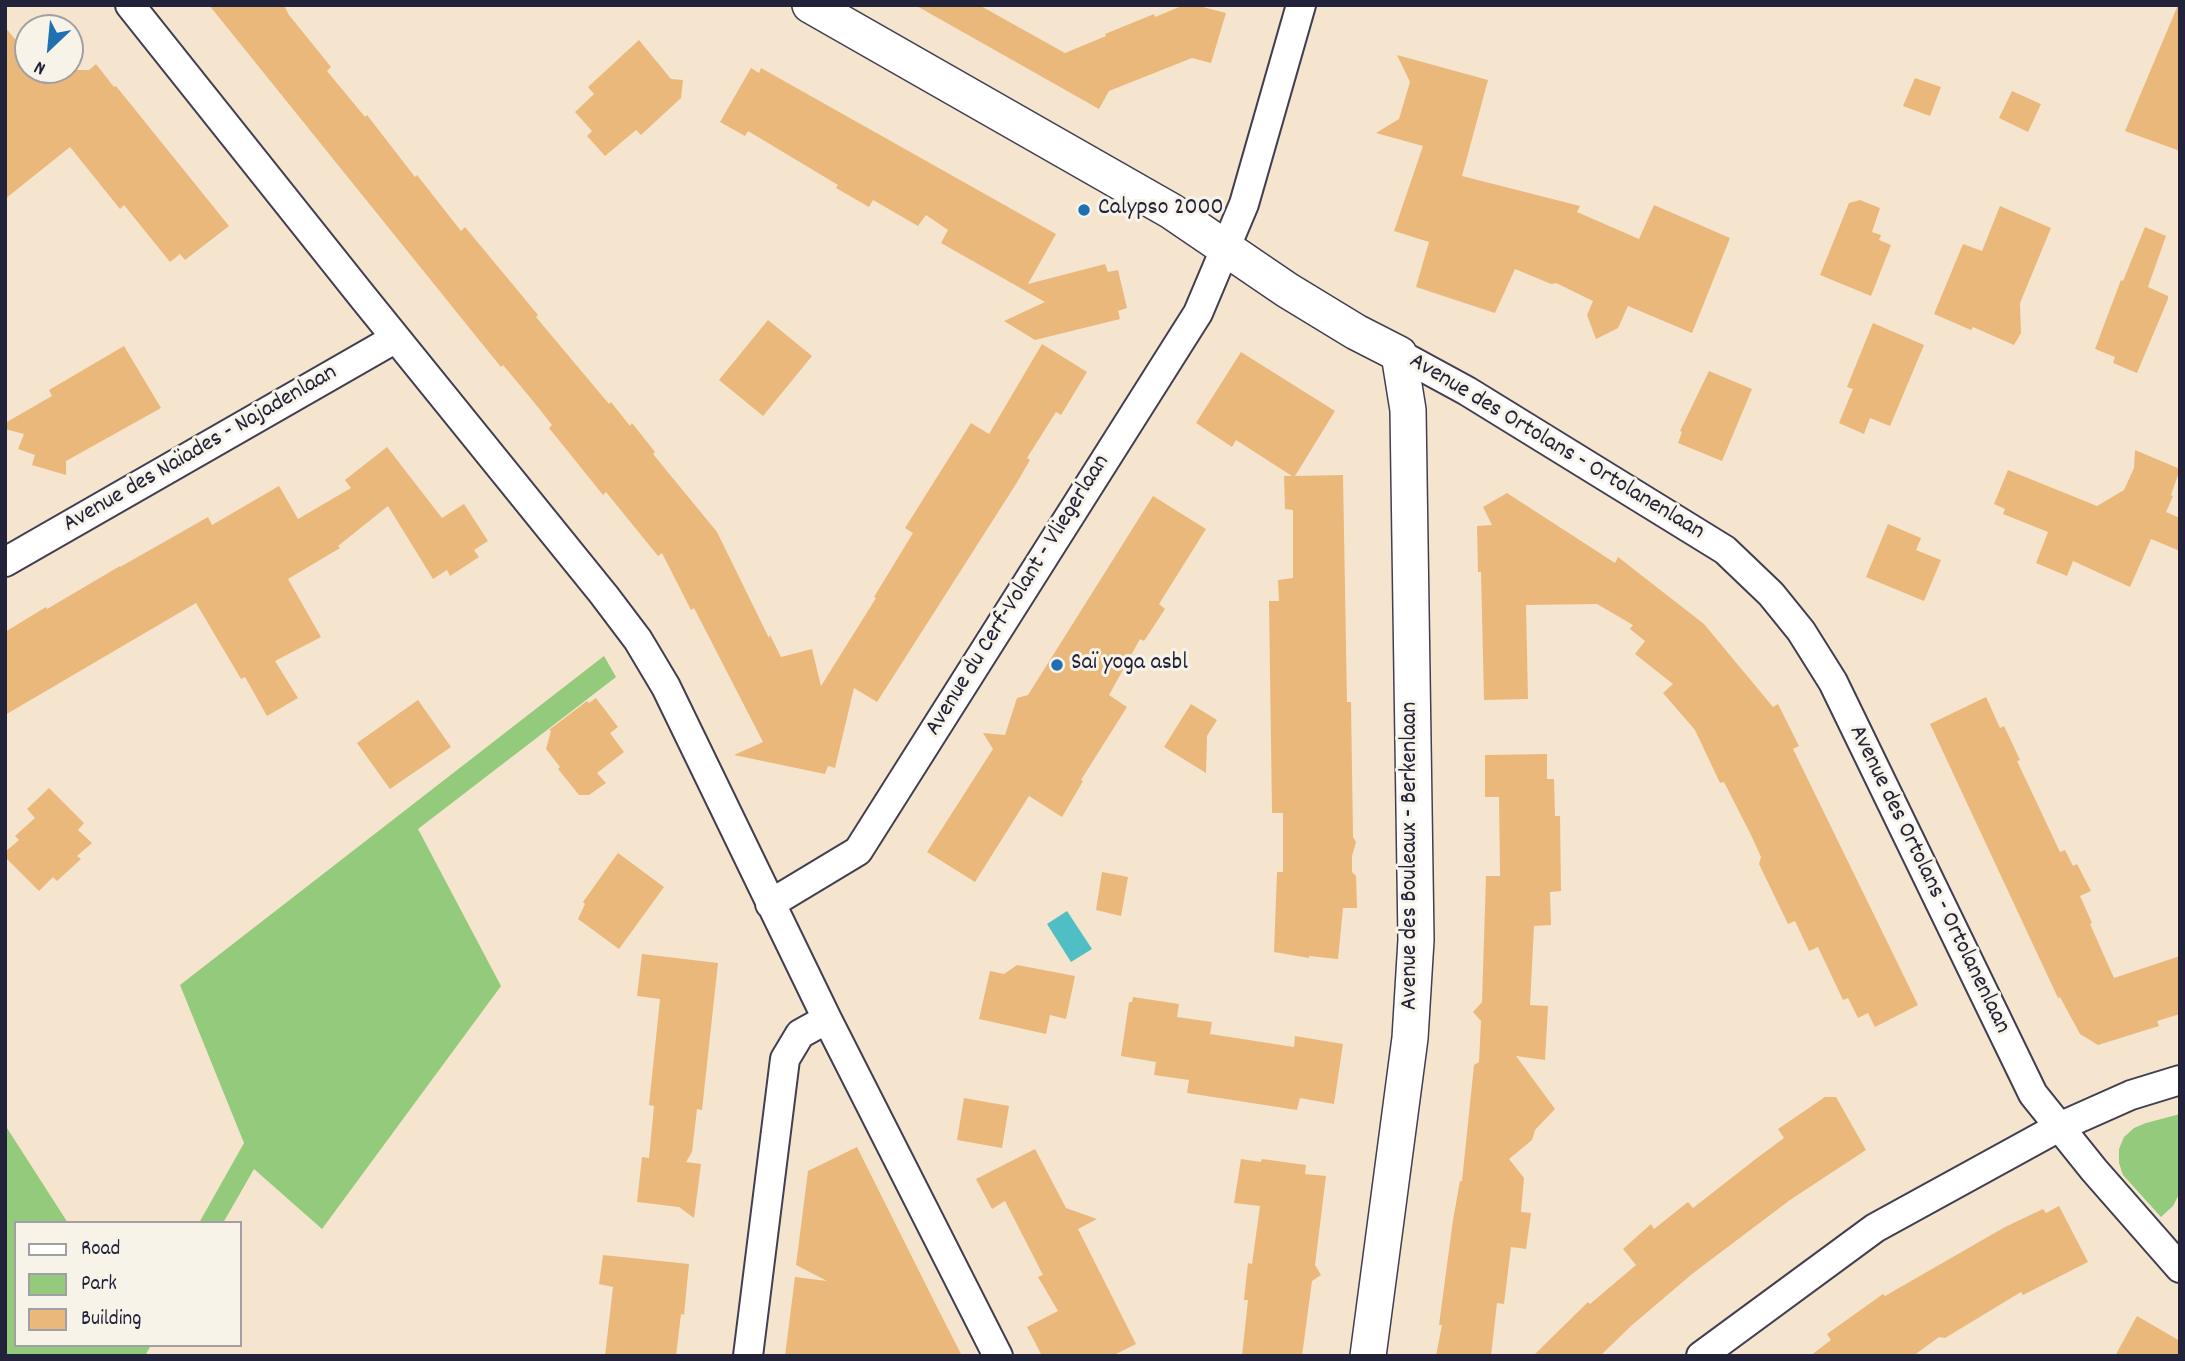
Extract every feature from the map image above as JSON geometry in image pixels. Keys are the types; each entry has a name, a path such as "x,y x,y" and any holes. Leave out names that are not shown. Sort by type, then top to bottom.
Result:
{"street":[{"path":"130,5 638,640 673,699 827,1019 998,1356"},
{"name":"Avenue des Ortolans - Ortolanenlaan","path":"810,5 1171,211 1226,250 1356,332 1467,391 1725,550 1771,594 1801,631 1833,682 2032,1094 2180,1268"},
{"name":"Avenue du Cerf-Volant - Vliegerlaan","path":"771,904 858,851 1199,313 1244,204 1301,5"},
{"name":"Avenue des Naïades - Najadenlaan","path":"5,562 396,338"},
{"name":"Avenue des Bouleaux - Berkenlaan","path":"1368,1356 1410,1038 1416,940 1408,410 1399,354"},
{"path":"748,1356 785,1059 800,1034 827,1019"},
{"path":"1701,1356 1875,1228 2059,1127 2131,1095 2180,1080"}],"green space":[{"path":"604,656 616,677 418,829 501,986 322,1229 254,1169 224,1221 200,1221 244,1143 180,985"},
{"path":"2180,1114 2180,1192 2173,1206 2161,1217 2123,1175 2119,1163 2119,1149 2124,1137 2134,1128"},
{"path":"5,1125 67,1221 14,1221 14,1347 150,1347 145,1356 5,1356"}],"water":[{"path":"1067,911 1092,949 1071,962 1047,924"}],"building":[{"path":"209,5 284,5 331,67 327,71 365,117 367,115 461,231 465,227 609,404 611,402 630,426 632,423 655,452 653,454 717,532 781,657 812,649 821,686 913,533 905,528 971,423 989,434 1042,344 1087,372 1061,415 1056,412 1027,458 1030,460 1016,484 877,702 854,688 835,768 828,766 825,774 734,755 763,742 694,608 691,610 662,553 658,556 606,492 603,495 549,428 552,425 533,401 503,365 501,367"},
{"path":"915,5 979,5 1065,53 1154,14 1155,17 1184,5 1226,13 1211,63 1192,58 1109,91 1099,109"},
{"path":"2180,5 2180,151 2125,131"},
{"path":"5,27 14,38 14,84 84,84 84,70 89,70 96,64 229,226 185,260 180,254 170,262 124,205 120,209 70,147 5,199"},
{"path":"639,40 671,79 683,80 681,98 641,135 636,130 605,156 587,136 592,131 575,112 594,94 588,87"},
{"path":"1397,55 1488,80 1462,176 1580,206 1577,212 1639,239 1654,205 1730,238 1692,333 1628,306 1618,328 1596,339 1587,315 1593,301 1556,283 1551,284 1515,269 1495,313 1416,287 1429,242 1394,231 1423,146 1376,133 1399,119 1410,82"},
{"path":"751,68 759,73 761,68 1056,234 1028,284 1105,264 1108,272 1118,270 1127,308 1118,311 1120,319 1035,340 1004,321 1045,302 941,243 948,230 926,215 918,226 873,200 869,207 836,188 838,185 748,131 745,136 720,122"},
{"path":"1915,78 1941,87 1930,116 1903,106"},
{"path":"2012,91 2041,104 2028,132 1999,118"},
{"path":"1860,200 1880,208 1872,232 1881,235 1879,240 1891,245 1871,296 1820,275 1849,203"},
{"path":"2000,206 2051,228 2020,303 2021,333 2014,345 1934,314 1963,244 1982,251"},
{"path":"2145,227 2166,236 2148,287 2168,296 2168,299 2137,373 2113,363 2115,357 2095,349 2121,280 2123,281"},
{"path":"768,320 812,356 763,416 719,380"},
{"path":"1873,323 1924,345 1890,426 1870,418 1864,434 1839,423 1853,389 1847,387"},
{"path":"124,346 161,408 66,461 66,475 32,465 35,455 18,449 24,434 5,429 5,423 52,396 49,390"},
{"path":"1241,352 1335,411 1295,476 1343,475 1347,702 1351,702 1353,837 1356,842 1352,856 1352,872 1356,876 1357,908 1343,908 1338,959 1309,958 1274,952 1277,872 1283,872 1283,813 1272,813 1269,601 1279,601 1278,580 1293,578 1293,510 1285,509 1284,476 1292,476 1236,440 1232,447 1196,423"},
{"path":"1709,371 1752,389 1722,461 1678,443 1682,432 1680,431"},
{"path":"387,447 442,518 464,504 488,541 474,550 479,557 450,576 447,570 433,579 388,506 338,546 340,548 288,579 321,637 275,661 298,698 267,716 245,677 241,679 196,603 5,715 5,632 208,517 212,525 279,486 298,519 351,488 345,480"},
{"path":"2135,450 2180,469 2166,512 2180,518 2180,551 2151,539 2130,587 2073,561 2067,576 2036,563 2048,532 2003,514 2005,509 1994,504 2008,470 2097,506 2124,490 2134,468"},
{"path":"1507,493 1615,563 1618,557 1704,624 1773,707 1778,704 1799,746 1793,749 1918,1005 1875,1027 1868,1013 1858,1018 1848,998 1843,1000 1818,947 1809,951 1795,921 1788,924 1759,864 1761,857 1752,837 1724,782 1720,783 1695,730 1663,693 1673,684 1635,654 1645,641 1630,629 1633,625 1597,604 1526,605 1528,699 1484,700 1481,572 1478,572 1477,526 1492,525 1483,507"},
{"path":"1153,496 1206,529 1159,604 1165,609 1144,641 1140,639 1109,695 1127,707 1081,780 1083,781 1062,817 1029,796 975,882 927,852 993,749 983,733 1005,735 1017,698 1028,695"},
{"path":"1888,524 1921,538 1916,550 1941,560 1924,601 1866,577"},
{"path":"1986,697 2000,728 2004,726 2020,760 2017,761 2060,852 2065,850 2073,866 2077,864 2091,891 2080,896 2114,978 2180,956 2180,1014 2157,1021 2159,1026 2098,1045 2080,1034 2060,997 2058,998 1930,724"},
{"path":"596,698 618,727 610,733 624,752 597,773 606,783 589,795 579,795 546,749 551,731 549,730 587,701 589,703"},
{"path":"418,700 451,747 390,789 357,743"},
{"path":"1191,704 1217,720 1207,736 1206,773 1164,747"},
{"path":"1547,754 1547,779 1554,779 1555,816 1560,816 1561,891 1550,892 1551,925 1534,926 1530,1005 1548,1006 1545,1060 1516,1056 1555,1109 1535,1130 1532,1140 1509,1159 1524,1178 1521,1212 1531,1213 1526,1249 1511,1247 1504,1304 1497,1303 1491,1356 1436,1356 1442,1325 1439,1325 1453,1220 1462,1181 1474,1065 1479,1062 1481,1021 1473,1012 1482,1002 1486,876 1500,876 1499,797 1485,797 1485,755"},
{"path":"49,788 84,823 78,830 92,843 77,856 81,859 57,881 53,877 39,891 5,857 5,852 19,840 15,836 35,818 27,809"},
{"path":"618,853 664,887 619,949 578,919 585,904 583,902"},
{"path":"1102,872 1128,877 1121,916 1096,910"},
{"path":"642,954 718,963 702,1110 697,1109 692,1152 686,1162 701,1164 694,1218 679,1207 637,1202 642,1157 649,1158 654,1106 649,1105 660,999 637,996"},
{"path":"1017,965 1075,976 1066,1019 1050,1015 1046,1034 979,1019 990,971 1004,974"},
{"path":"1133,997 1179,1004 1177,1017 1212,1022 1210,1034 1294,1047 1295,1036 1343,1044 1334,1104 1300,1098 1297,1110 1187,1093 1189,1080 1154,1075 1156,1062 1121,1056 1129,1002 1132,1002"},
{"path":"1825,1097 1836,1097 1866,1150 1790,1200 1692,1274 1600,1356 1533,1356 1588,1302 1590,1304 1636,1265 1623,1249 1651,1224 1654,1229 1688,1202 1693,1208 1784,1138 1778,1129"},
{"path":"964,1098 1009,1106 1002,1148 957,1140"},
{"path":"857,1147 962,1356 785,1356 795,1277 827,1281 796,1265 808,1171"},
{"path":"1035,1149 1066,1208 1097,1219 1078,1229 1136,1344 1112,1356 1042,1356 1027,1327 1058,1311 1038,1277 1043,1275 1005,1201 992,1209 976,1179"},
{"path":"1241,1159 1306,1165 1305,1174 1326,1176 1315,1265 1321,1275 1312,1281 1302,1356 1242,1356 1248,1300 1244,1300 1248,1263 1252,1264 1260,1206 1234,1203"},
{"path":"2059,1206 2088,1262 2023,1295 2021,1292 1945,1338 1939,1337 1913,1356 1810,1356 1831,1340 1827,1334 1883,1294 1885,1296 2005,1227 2043,1209 2046,1213"},
{"path":"603,1255 689,1264 684,1315 681,1314 676,1356 605,1356 613,1287 599,1284"},
{"path":"2137,1316 2180,1341 2180,1356 2115,1356"}],"place":[{"name":"Calypso 2000","path":"1084,210"},
{"name":"Saï yoga asbl","path":"1057,665"}]}
